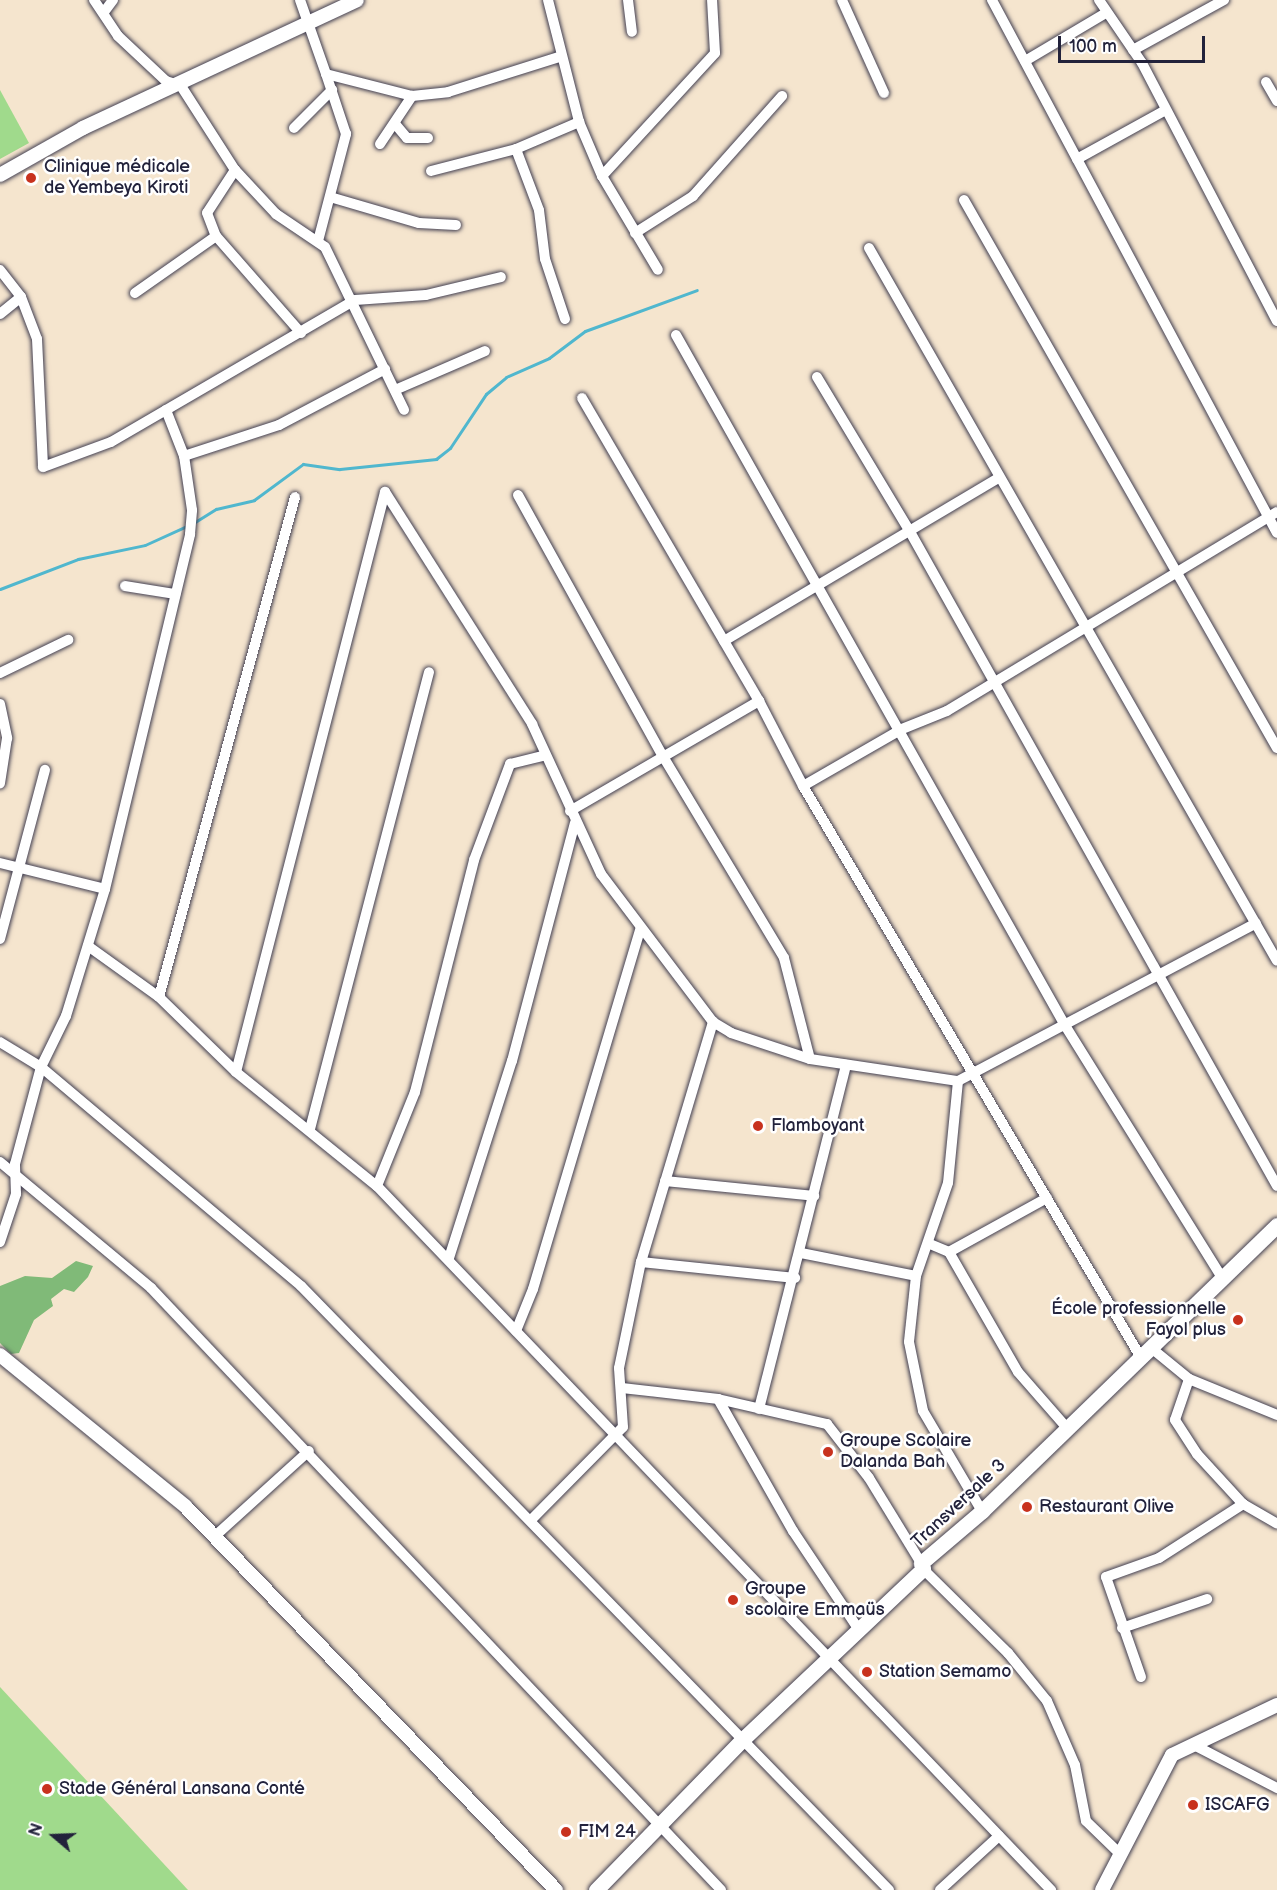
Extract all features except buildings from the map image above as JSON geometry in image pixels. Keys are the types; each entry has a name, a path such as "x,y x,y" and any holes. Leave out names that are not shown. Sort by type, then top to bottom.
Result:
{"main road":[{"name":"Transversale 3","path":"596,1890 656,1824 743,1739 1277,1226"}],"street":[{"path":"94,0 118,36 166,81 181,86 235,170 276,214 318,241 355,300 404,410"},
{"path":"104,12 113,0"},
{"path":"300,0 346,134 318,241"},
{"path":"0,176 83,128 181,86 357,0"},
{"path":"548,0 559,57 579,122 602,176 657,270"},
{"path":"628,0 632,32"},
{"path":"602,176 715,52 712,0"},
{"path":"842,0 884,93"},
{"path":"992,0 1272,515 1277,533"},
{"path":"1099,0 1106,14 1133,50 1277,321"},
{"path":"1133,50 1224,0"},
{"path":"1025,61 1106,14"},
{"path":"326,74 412,96 448,92 559,57"},
{"path":"1266,82 1277,101"},
{"path":"294,128 332,90"},
{"path":"380,144 396,125 412,96"},
{"path":"635,233 693,195 782,96"},
{"path":"1077,159 1164,111"},
{"path":"431,171 516,149 579,122"},
{"path":"396,125 407,138 428,138"},
{"path":"516,149 538,210 545,259 565,320"},
{"path":"235,170 207,213 216,236 301,333"},
{"path":"330,197 419,223 456,225"},
{"path":"964,200 1277,748"},
{"path":"135,293 216,236"},
{"path":"869,248 1277,962"},
{"path":"0,270 21,297 38,339 43,467 111,442 355,300 426,295 501,277"},
{"path":"0,314 21,297"},
{"path":"676,335 902,729 1066,1027 1222,1278"},
{"path":"395,390 485,351"},
{"path":"184,456 279,424 385,369"},
{"path":"817,377 909,530 1277,1186"},
{"path":"582,398 759,701 803,786 973,1075 1047,1198 1145,1352 1189,1379 1277,1415"},
{"path":"0,1242 17,1178 15,1164 40,1067 66,1016 105,889 192,521 184,456 166,410"},
{"path":"724,641 999,478"},
{"path":"236,1072 385,492 532,724 543,756 601,874 640,929 713,1022 810,1059 958,1081 1066,1027 1256,923"},
{"path":"518,495 664,758 784,958 810,1059"},
{"path":"159,997 295,497"},
{"path":"803,786 902,729 947,711 1085,623 1272,515"},
{"path":"125,586 175,594"},
{"path":"0,673 68,640"},
{"path":"310,1130 429,672"},
{"path":"570,811 759,701"},
{"path":"0,704 7,738 0,783"},
{"path":"377,1186 415,1092 474,860 510,764 543,756"},
{"path":"0,939 45,770"},
{"path":"449,1258 512,1061 575,823"},
{"path":"0,863 105,889"},
{"path":"516,1331 533,1289 640,929"},
{"path":"88,946 159,997 236,1072 377,1186 449,1258 615,1440 1051,1890"},
{"path":"532,1519 615,1440 623,1427 619,1368 641,1262 713,1022"},
{"path":"0,1042 40,1067 302,1286 532,1519 889,1890"},
{"path":"759,1409 795,1278 846,1065"},
{"path":"958,1081 948,1183 930,1244 916,1276 909,1342 923,1411 982,1511"},
{"path":"0,1162 151,1288 309,1451 656,1824 721,1890"},
{"path":"665,1181 814,1196"},
{"path":"949,1252 1047,1198"},
{"path":"930,1244 949,1252 1018,1372 1067,1428"},
{"path":"801,1253 916,1276"},
{"path":"641,1262 795,1278"},
{"path":"0,1354 185,1506 556,1890"},
{"path":"1189,1379 1175,1420 1197,1454 1243,1504 1277,1524"},
{"path":"622,1388 718,1399 827,1424 869,1478 922,1566 1008,1653 1047,1701 1075,1765 1086,1821 1120,1854"},
{"path":"718,1399 794,1531 859,1630"},
{"path":"214,1537 309,1451"},
{"path":"1141,1677 1105,1582 1110,1573 1158,1558 1243,1504"},
{"path":"1122,1628 1207,1599"},
{"path":"1102,1890 1168,1761 1192,1744 1277,1705"},
{"path":"1192,1744 1277,1788"},
{"path":"940,1890 999,1836"}],"green space":[{"path":"0,90 29,143 0,159"},
{"path":"76,1261 93,1266 88,1277 74,1292 64,1289 51,1299 53,1306 34,1320 19,1353 11,1354 0,1343 0,1286 25,1276 52,1278"},
{"name":"Stade Général Lansana Conté","path":"0,1687 188,1890 0,1890"}],"waterway":[{"path":"195,522 216,509 254,500 303,464 340,469 436,459 450,448 486,394 506,377 549,358 585,331 697,290"},
{"path":"0,589 78,559 145,545 189,525"}],"place":[{"name":"Clinique médicale de Yembeya Kiroti","path":"31,178"},
{"name":"Flamboyant","path":"758,1126"},
{"name":"École professionnelle Fayol plus","path":"1238,1320"},
{"name":"Groupe Scolaire Dalanda Bah","path":"828,1452"},
{"name":"Restaurant Olive","path":"1027,1507"},
{"name":"Groupe scolaire Emmaüs","path":"733,1600"},
{"name":"Station Semamo","path":"867,1672"},
{"name":"Stade Général Lansana Conté","path":"47,1789"},
{"name":"ISCAFG","path":"1193,1805"},
{"name":"FIM 24","path":"566,1832"}]}
